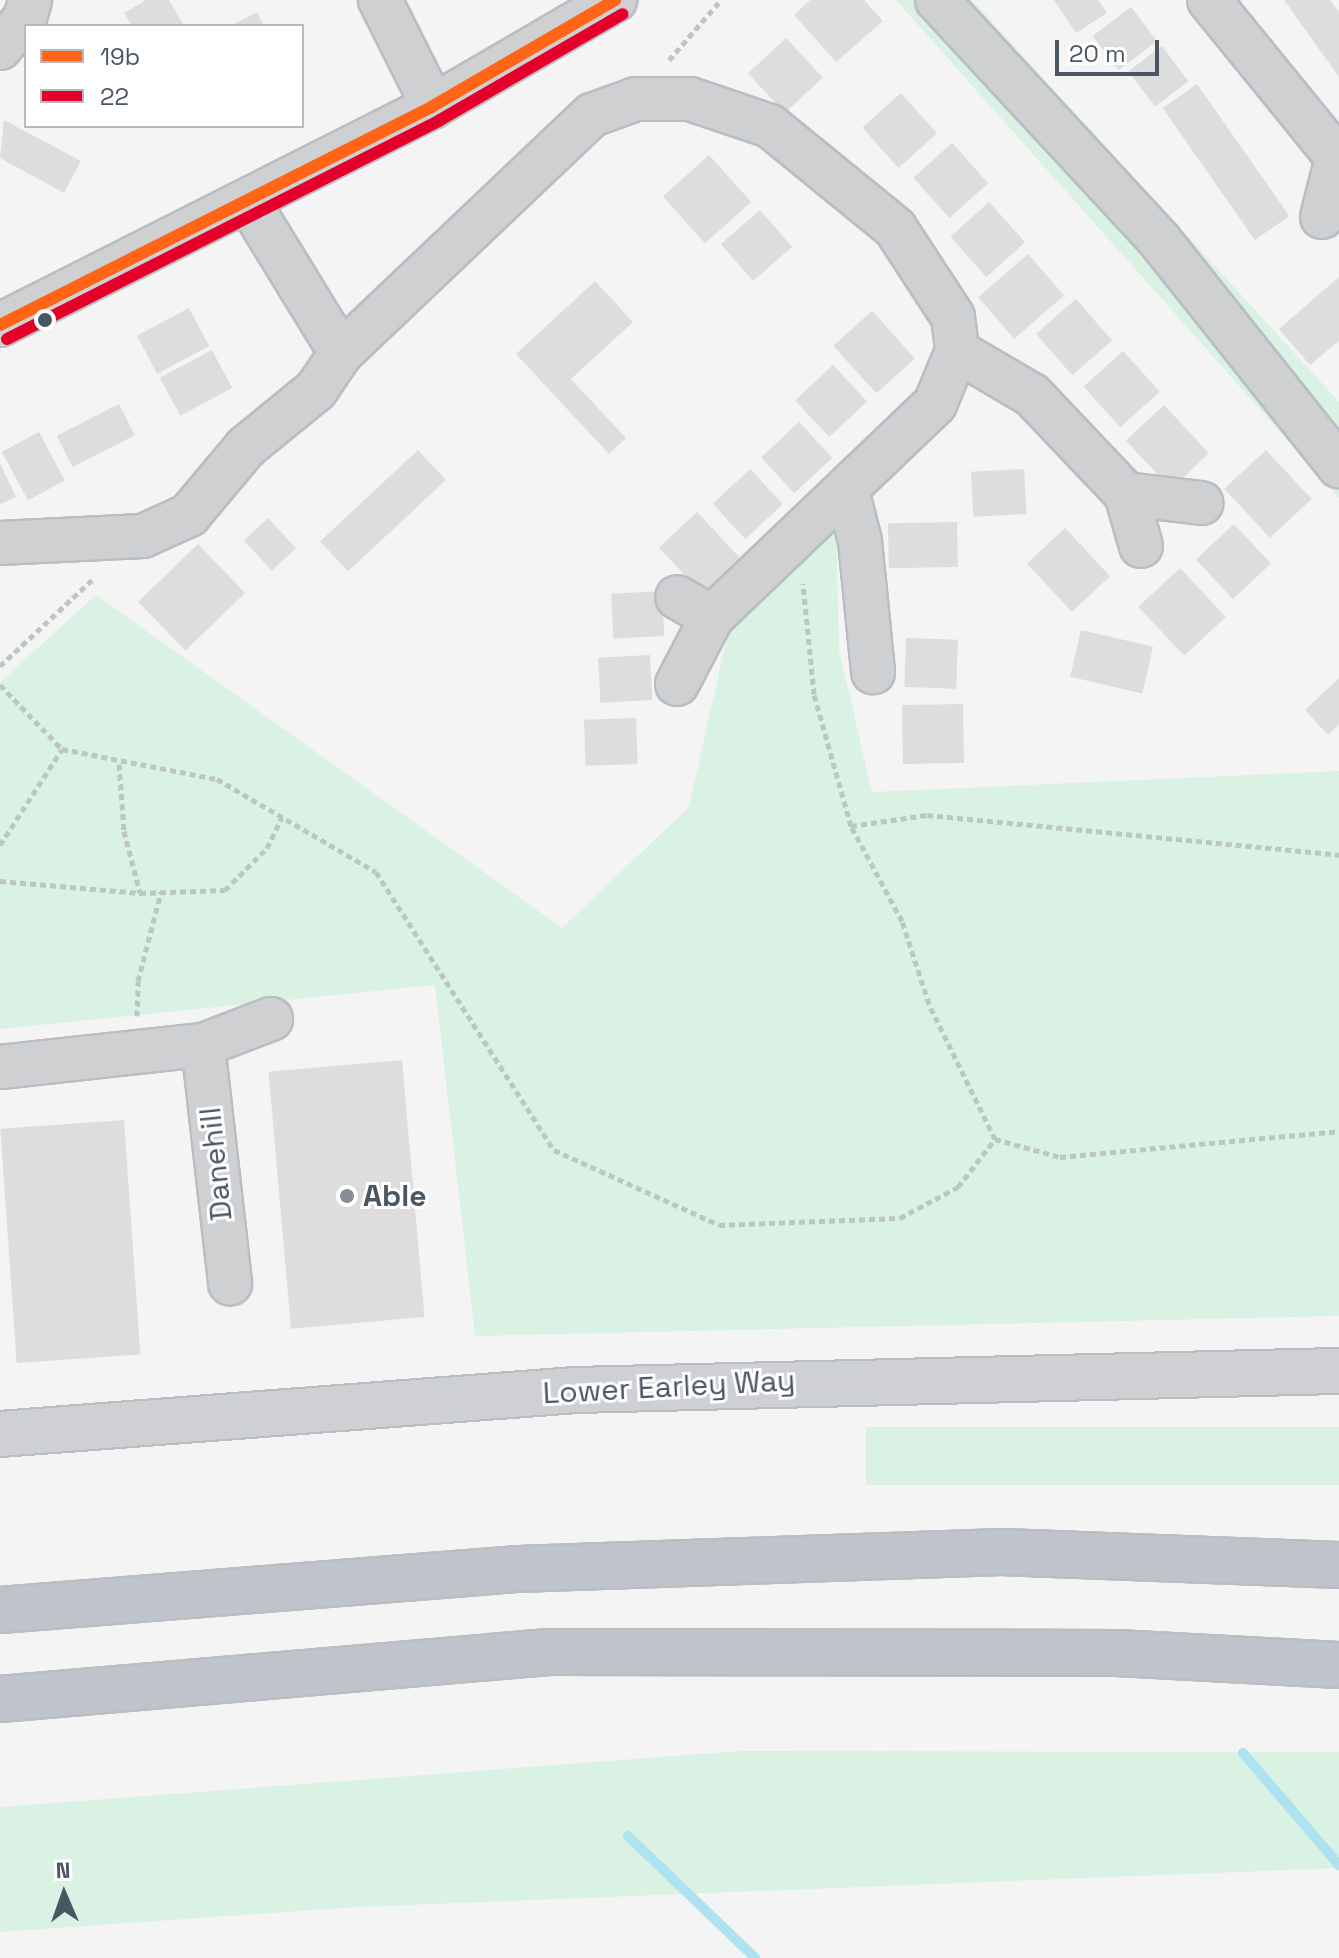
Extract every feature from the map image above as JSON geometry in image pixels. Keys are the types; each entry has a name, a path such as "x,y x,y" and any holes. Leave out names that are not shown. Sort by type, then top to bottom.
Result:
{"highway":[{"path":"0,1610 627,1565 1002,1552 1339,1565"},
{"path":"0,1699 549,1652 1117,1653 1339,1665"}],"main road":[{"name":"Lower Earley Way","path":"0,1434 576,1390 1339,1371"}],"street":[{"path":"0,48 25,18 30,0"},
{"path":"380,0 433,106"},
{"path":"0,325 249,203 433,106 615,0"},
{"path":"937,0 1160,241 1339,466"},
{"path":"1209,0 1338,161 1322,217"},
{"path":"0,543 143,536 189,515 246,447 316,390 341,353 592,115 636,99 690,99 770,126 895,228 953,317 957,351 935,404 848,494 799,539 695,607 677,684"},
{"path":"249,203 341,353"},
{"path":"957,351 1032,395 1126,494 1141,546"},
{"path":"848,494 860,541 873,672"},
{"path":"1126,494 1201,503"},
{"path":"0,1067 136,1049 203,1045 271,1019"},
{"name":"Danehill","path":"203,1045 230,1283"}],"path":[{"path":"636,99 721,0"},
{"path":"0,666 143,536"},
{"path":"799,539 814,694 851,826 902,921 929,1004 995,1139 1060,1157 1339,1131"},
{"path":"0,685 62,749 119,764 217,779 376,872 554,1150 719,1225 900,1218 958,1187 995,1139"},
{"path":"0,845 62,749"},
{"path":"119,764 124,831 140,893"},
{"path":"851,826 927,815 1339,855"},
{"path":"0,881 140,893 225,890 267,848 282,817"},
{"path":"136,1049 138,981 161,892"}],"green space":[{"path":"896,0 972,0 1339,402 1339,498"},
{"path":"836,522 839,650 872,792 1339,771 1339,1316 475,1336 435,985 0,1029 0,682 96,595 562,928 689,807 730,624"},
{"path":"866,1427 1339,1427 1339,1485 866,1485"},
{"path":"741,1751 1339,1752 1339,1868 357,1907 0,1932 0,1807"}],"building":[{"path":"146,0 169,0 183,24 131,24 124,13"},
{"path":"810,0 864,0 883,21 836,62 794,15"},
{"path":"1054,0 1098,0 1107,13 1076,33"},
{"path":"1284,0 1330,0 1339,12 1339,77"},
{"path":"1131,7 1157,41 1119,70 1093,36"},
{"path":"257,12 263,24 234,24"},
{"path":"786,38 823,77 785,113 748,73"},
{"path":"1162,46 1188,81 1155,106 1128,71"},
{"path":"1197,84 1289,216 1255,240 1163,108"},
{"path":"901,93 937,133 898,168 862,128"},
{"path":"4,120 81,161 64,193 0,158"},
{"path":"952,143 988,183 949,218 913,178"},
{"path":"709,155 751,202 705,243 663,196"},
{"path":"989,202 1025,242 986,277 950,237"},
{"path":"760,210 792,247 753,281 721,244"},
{"path":"1028,254 1064,296 1014,339 978,297"},
{"path":"1339,277 1339,341 1310,365 1279,329"},
{"path":"595,281 633,322 571,379 626,438 609,454 516,354"},
{"path":"1076,299 1112,341 1072,375 1036,334"},
{"path":"189,308 209,346 157,374 137,336"},
{"path":"872,311 915,359 876,393 833,346"},
{"path":"212,350 232,388 180,416 160,378"},
{"path":"1123,351 1160,392 1120,427 1084,386"},
{"path":"833,365 867,402 829,437 795,400"},
{"path":"119,404 135,435 73,467 57,436"},
{"path":"1164,405 1209,453 1171,489 1126,440"},
{"path":"799,422 832,458 794,493 761,457"},
{"path":"39,432 65,481 28,500 2,452"},
{"path":"418,450 446,480 348,571 320,541"},
{"path":"1266,450 1312,499 1270,538 1224,489"},
{"path":"0,463 16,497 0,504"},
{"path":"750,469 783,504 745,539 713,504"},
{"path":"1024,469 1026,514 973,517 971,472"},
{"path":"697,512 742,560 704,596 659,547"},
{"path":"268,518 296,548 272,570 244,541"},
{"path":"957,522 958,567 889,568 888,523"},
{"path":"1234,524 1271,563 1233,599 1196,559"},
{"path":"1065,528 1110,576 1072,612 1027,563"},
{"path":"198,544 245,593 186,651 138,602"},
{"path":"1180,568 1226,617 1184,656 1138,607"},
{"path":"662,591 664,636 613,639 611,594"},
{"path":"1081,630 1153,647 1142,693 1070,677"},
{"path":"906,638 958,640 956,689 904,687"},
{"path":"650,655 652,700 600,703 598,658"},
{"path":"1339,678 1339,724 1328,735 1305,710"},
{"path":"963,704 964,763 903,764 902,705"},
{"path":"636,718 638,764 586,766 584,720"},
{"name":"Able","path":"402,1060 424,1317 291,1329 269,1072"},
{"path":"124,1120 140,1354 17,1363 0,1129"}],"waterway":[{"path":"1243,1753 1339,1865"},
{"path":"628,1836 755,1958"}],"transit line":[{"name":"19b","path":"0,325 433,106 615,0"},
{"name":"22","path":"7,339 440,120 623,14"}],"place":[{"name":"Able","path":"347,1196"}]}
